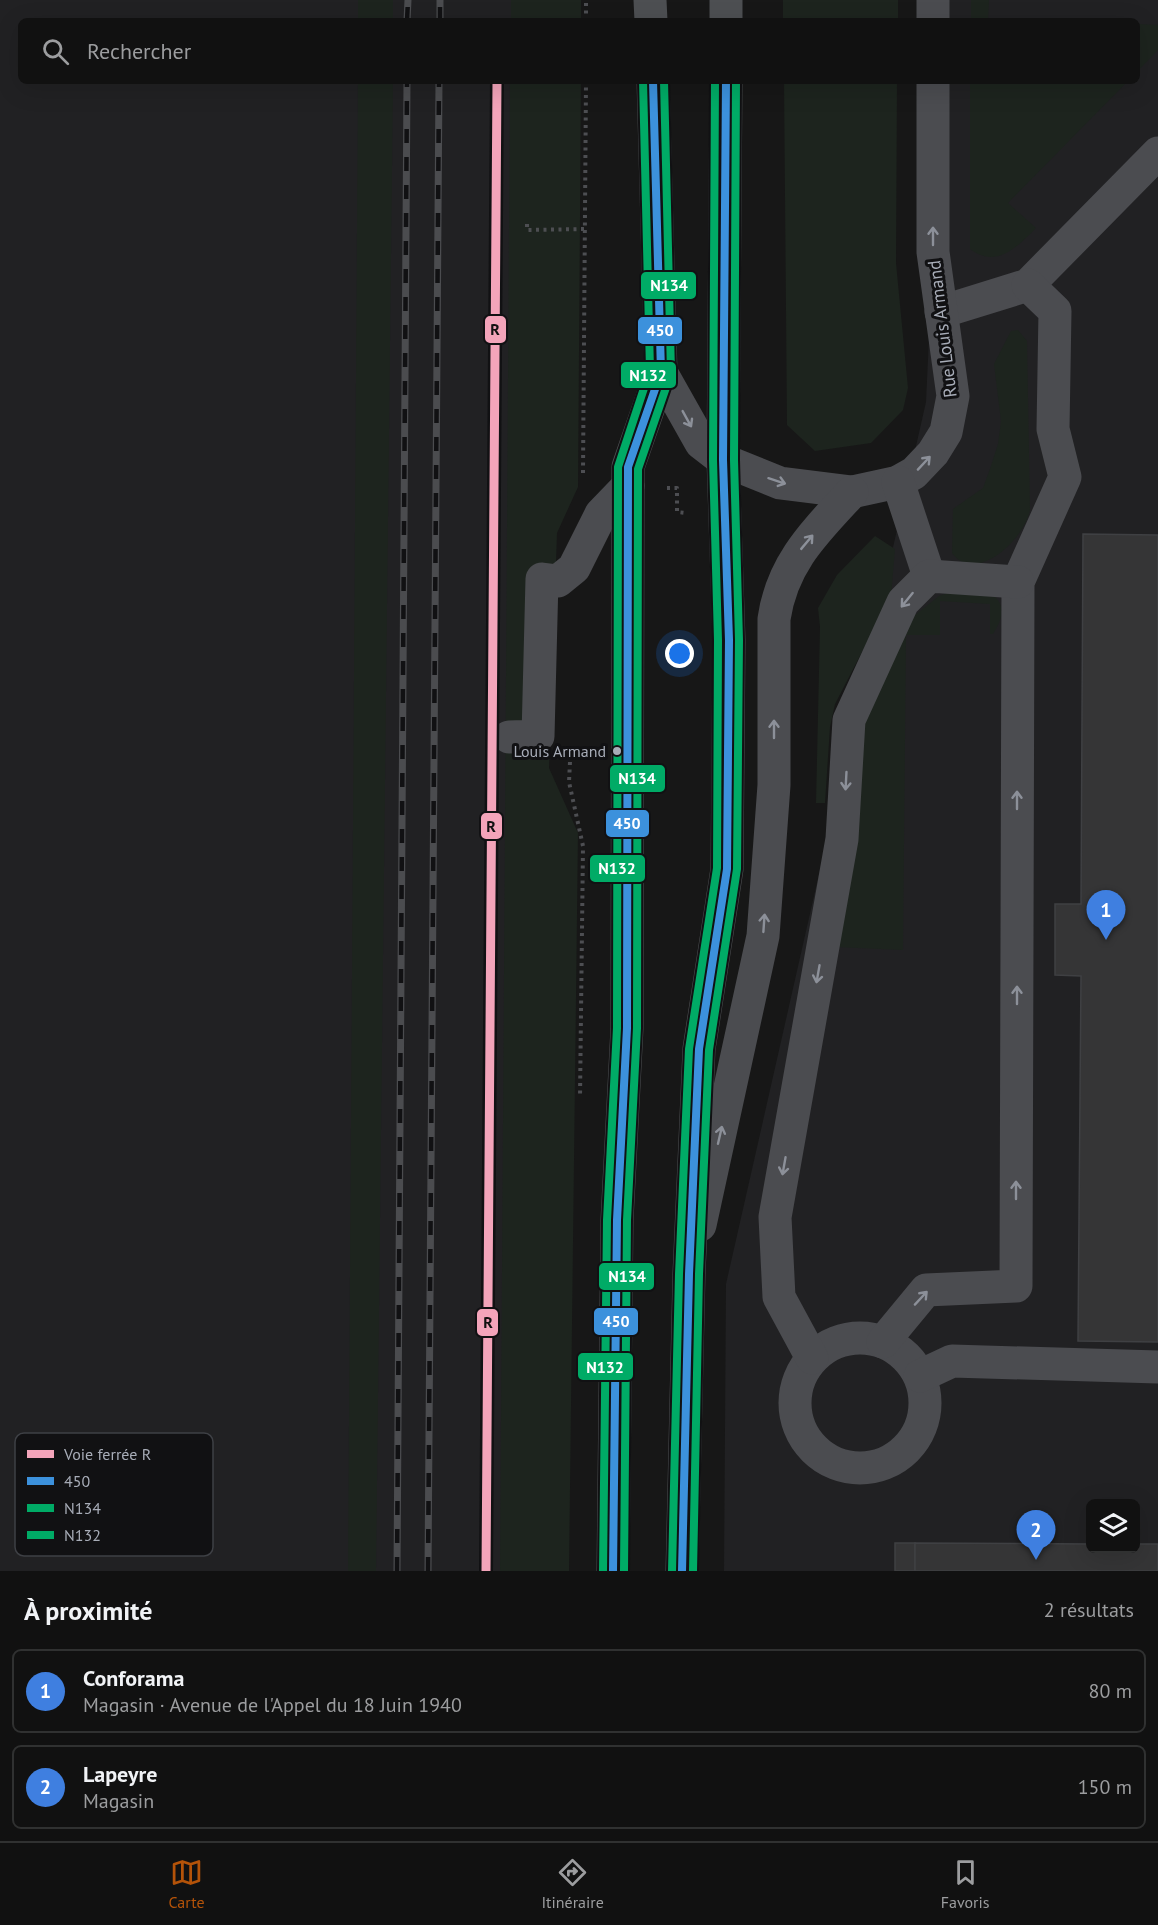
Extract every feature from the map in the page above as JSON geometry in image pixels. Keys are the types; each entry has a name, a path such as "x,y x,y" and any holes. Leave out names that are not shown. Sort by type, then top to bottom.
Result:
{"main road":[{"path":"650,0 651,18"},
{"path":"726,0 726,18"},
{"path":"613,1571 617,1220 627,1028 627,467 661,372 653,84"},
{"path":"682,1571 689,1274 699,1049 727,869 729,640 723,460 726,84"}],"street":[{"path":"933,0 933,18"},
{"name":"Rue Louis Armand","path":"661,372 701,443 723,460 780,483 852,492 898,482 914,473 933,453 946,432 953,396 933,252 933,84"},
{"path":"941,312 1028,285 1158,153"},
{"path":"883,1342 926,1290 1016,1286 1018,582 1065,477 1053,429 1055,311 1028,285"},
{"path":"898,482 930,576"},
{"path":"509,737 538,736 542,579 558,580 574,568 601,514 628,486"},
{"path":"689,1274 763,936 774,785 774,619 777,596 802,546 852,492"},
{"path":"812,1359 779,1297 775,1217 842,839 849,720 903,602 930,576 1018,582"},
{"path":"864,1338 883,1342 904,1356 920,1376 925,1394 925,1414 919,1432 908,1448 892,1460 873,1467 852,1468 832,1462 815,1451 799,1425 795,1395 801,1375 812,1359 827,1347 845,1340 864,1338"},
{"path":"920,1376 952,1361 1158,1367"}],"path":[{"path":"586,0 586,18"},
{"path":"584,475 586,84"},
{"path":"526,224 527,230 585,229"},
{"path":"663,488 677,488 677,512 689,513"},
{"path":"570,760 569,782 584,846 580,1100"}],"shaded area":[{"path":"0,0 556,0 555,18 18,18 18,84 555,84 541,1571 0,1571"},
{"path":"358,0 393,0 393,18 358,18"},
{"path":"511,0 581,0 581,18 511,18"},
{"path":"783,0 898,0 898,18 783,18"},
{"path":"944,0 1158,0 1158,1571 724,1571 726,1284 926,402 941,84 1140,84 1140,18 943,18"},
{"path":"971,0 989,0 988,18 971,18"},
{"path":"1140,24 1158,25 1158,50 1140,69"},
{"path":"358,84 393,84 376,1571 348,1571"},
{"path":"510,84 581,84 578,487 557,533 549,768 578,833 569,1571 500,1571"},
{"path":"784,84 897,84 896,263 908,388 903,410 871,443 815,451 787,425"},
{"path":"970,84 1125,84 1008,203 1036,228 1014,248 998,256 980,255 970,249"},
{"path":"1018,330 1027,341 1030,510 1019,534 998,555 973,564 962,562 952,553 953,509 983,488 990,469 998,444 1001,421 994,364 1011,331"},
{"path":"875,536 895,549 891,596 835,704 830,727 825,803 816,803 820,627 818,608 837,575"},
{"path":"951,592 992,594 1000,603 1002,613 996,629 993,634 990,634 990,604 940,601 940,635 906,635 903,950 836,947 859,729 910,619 939,596"}],"building":[{"path":"1083,534 1158,535 1158,1342 1078,1341 1081,976 1055,975 1055,904 1081,904"},
{"path":"895,1543 915,1543 915,1571 895,1571"},
{"path":"915,1543 1086,1544 1086,1553 1140,1553 1140,1544 1158,1544 1158,1571 915,1571"}],"railway":[{"path":"407,18 408,0"},
{"path":"440,0 440,18"},
{"path":"397,1571 407,84"},
{"path":"428,1571 439,84"}],"rail line":[{"name":"R","path":"486,1571 497,84"}],"transit line":[{"name":"N132","path":"603,1571 607,1220 617,1028 618,467 650,370 643,84"},
{"name":"450","path":"613,1571 617,1220 627,1028 628,467 661,372 653,84"},
{"name":"N134","path":"624,1571 627,1220 637,1028 638,469 671,373 664,84"},
{"name":"N132","path":"672,1571 679,1274 689,1049 717,868 718,640 713,460 715,84"},
{"name":"450","path":"682,1571 689,1274 699,1049 727,869 729,640 723,460 726,84"},
{"name":"N134","path":"693,1571 699,1274 709,1050 737,869 739,640 734,460 736,84"}],"place":[{"name":"Louis Armand","path":"617,751"},
{"name":"Conforama","path":"1106,940"},
{"name":"Lapeyre","path":"1036,1560"}]}
